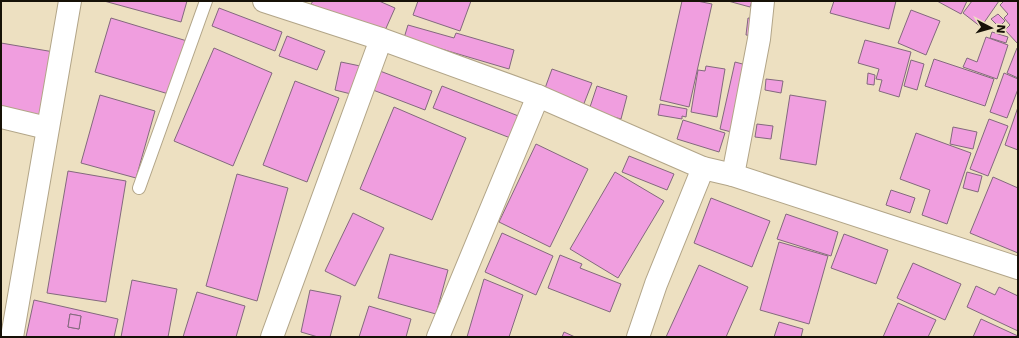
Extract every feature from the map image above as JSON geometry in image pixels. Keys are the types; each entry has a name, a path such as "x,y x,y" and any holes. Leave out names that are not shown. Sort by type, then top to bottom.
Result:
{"street":[{"path":"12,337 70,1"},
{"path":"264,1 381,39 538,96 703,168 733,175 1018,268"},
{"path":"733,175 759,39 763,1"},
{"path":"272,337 381,39"},
{"path":"438,337 538,96"},
{"path":"1,117 47,128"},
{"path":"638,337 656,284 703,168"}],"lane":[{"path":"139,188 206,1"}],"building":[{"path":"104,1 187,1 181,22"},
{"path":"313,1 379,1 395,8 383,35 311,4"},
{"path":"418,1 471,1 460,31 413,15"},
{"path":"682,1 697,1 712,4 689,107 660,100"},
{"path":"728,1 752,1 750,7"},
{"path":"834,1 896,1 889,29 830,13"},
{"path":"937,1 967,1 961,14"},
{"path":"972,1 999,1 981,27 963,13"},
{"path":"1004,1 1016,1 1018,3 1018,44 1005,30 1010,25 1004,18 1008,14 1000,5"},
{"path":"219,8 282,32 275,51 212,26"},
{"path":"911,10 940,21 926,55 898,43"},
{"path":"998,14 1005,21 999,27 991,19"},
{"path":"111,18 187,41 172,95 95,72"},
{"path":"748,18 757,19 755,36 746,35"},
{"path":"408,25 454,38 456,33 514,50 509,69 404,38"},
{"path":"992,32 1008,37 1006,43 990,38"},
{"path":"287,36 325,51 317,70 279,56"},
{"path":"986,37 1008,45 997,79 963,67 967,58 977,62"},
{"path":"865,40 911,52 899,97 879,91 882,80 876,79 879,69 858,63"},
{"path":"1,43 54,52 43,119 1,111"},
{"path":"214,48 272,73 233,166 174,141"},
{"path":"1018,48 1018,78 1007,73"},
{"path":"934,59 994,79 985,106 925,86"},
{"path":"911,60 924,64 917,90 904,86"},
{"path":"341,62 365,67 359,96 335,90"},
{"path":"735,62 750,66 735,133 720,129"},
{"path":"706,66 725,69 717,117 691,112 698,70 705,71"},
{"path":"552,69 592,83 583,106 544,91"},
{"path":"380,71 432,91 425,110 373,90"},
{"path":"868,73 875,75 874,85 867,84"},
{"path":"1004,73 1018,79 1018,89 1007,118 990,112"},
{"path":"766,79 783,81 781,93 765,90"},
{"path":"295,81 339,98 307,182 263,165"},
{"path":"442,86 521,117 513,139 433,108"},
{"path":"597,86 627,96 621,119 589,110"},
{"path":"100,95 155,111 136,178 81,163"},
{"path":"790,95 826,101 816,165 780,159"},
{"path":"660,104 687,109 686,117 682,116 682,119 658,115"},
{"path":"394,107 466,138 432,220 360,189"},
{"path":"1018,107 1018,150 1005,145"},
{"path":"989,119 1008,126 988,176 970,169"},
{"path":"683,120 725,133 719,152 677,139"},
{"path":"757,124 773,126 771,139 755,137"},
{"path":"953,127 977,132 973,149 950,144"},
{"path":"916,133 971,153 947,224 922,215 930,190 900,179"},
{"path":"536,144 588,169 550,247 499,222"},
{"path":"629,156 674,174 667,190 622,172"},
{"path":"68,171 126,181 106,302 47,293"},
{"path":"615,172 664,201 618,278 570,249"},
{"path":"967,172 982,176 978,192 963,188"},
{"path":"237,174 288,188 257,301 206,286"},
{"path":"993,177 1018,188 1018,253 970,233"},
{"path":"891,190 915,198 910,213 886,205"},
{"path":"711,198 770,221 752,267 694,243"},
{"path":"353,213 384,228 355,286 325,271"},
{"path":"786,214 838,232 831,256 777,239"},
{"path":"502,233 553,256 536,295 485,272"},
{"path":"844,234 888,250 876,284 831,268"},
{"path":"779,242 828,256 809,324 760,310"},
{"path":"390,254 448,270 436,314 378,298"},
{"path":"560,255 582,264 580,268 621,284 610,312 548,288"},
{"path":"913,263 961,284 945,320 897,298"},
{"path":"699,265 748,287 726,337 666,337"},
{"path":"484,279 523,295 509,337 467,337"},
{"path":"132,280 177,289 168,337 121,337"},
{"path":"976,286 995,295 999,287 1018,296 1018,331 967,307"},
{"path":"310,290 341,296 330,337 318,337 301,332"},
{"path":"197,292 245,306 236,337 183,337"},
{"path":"34,300 118,319 114,337 26,337","holes":["70,314 81,316 79,329 68,327"]},
{"path":"898,303 936,320 928,337 883,337"},
{"path":"369,306 411,319 406,337 359,337"},
{"path":"70,314 81,316 79,329 68,327"},
{"path":"981,319 1018,336 1018,337 973,337"},
{"path":"779,322 803,329 801,337 774,337"},
{"path":"564,332 575,337 562,337"}]}
